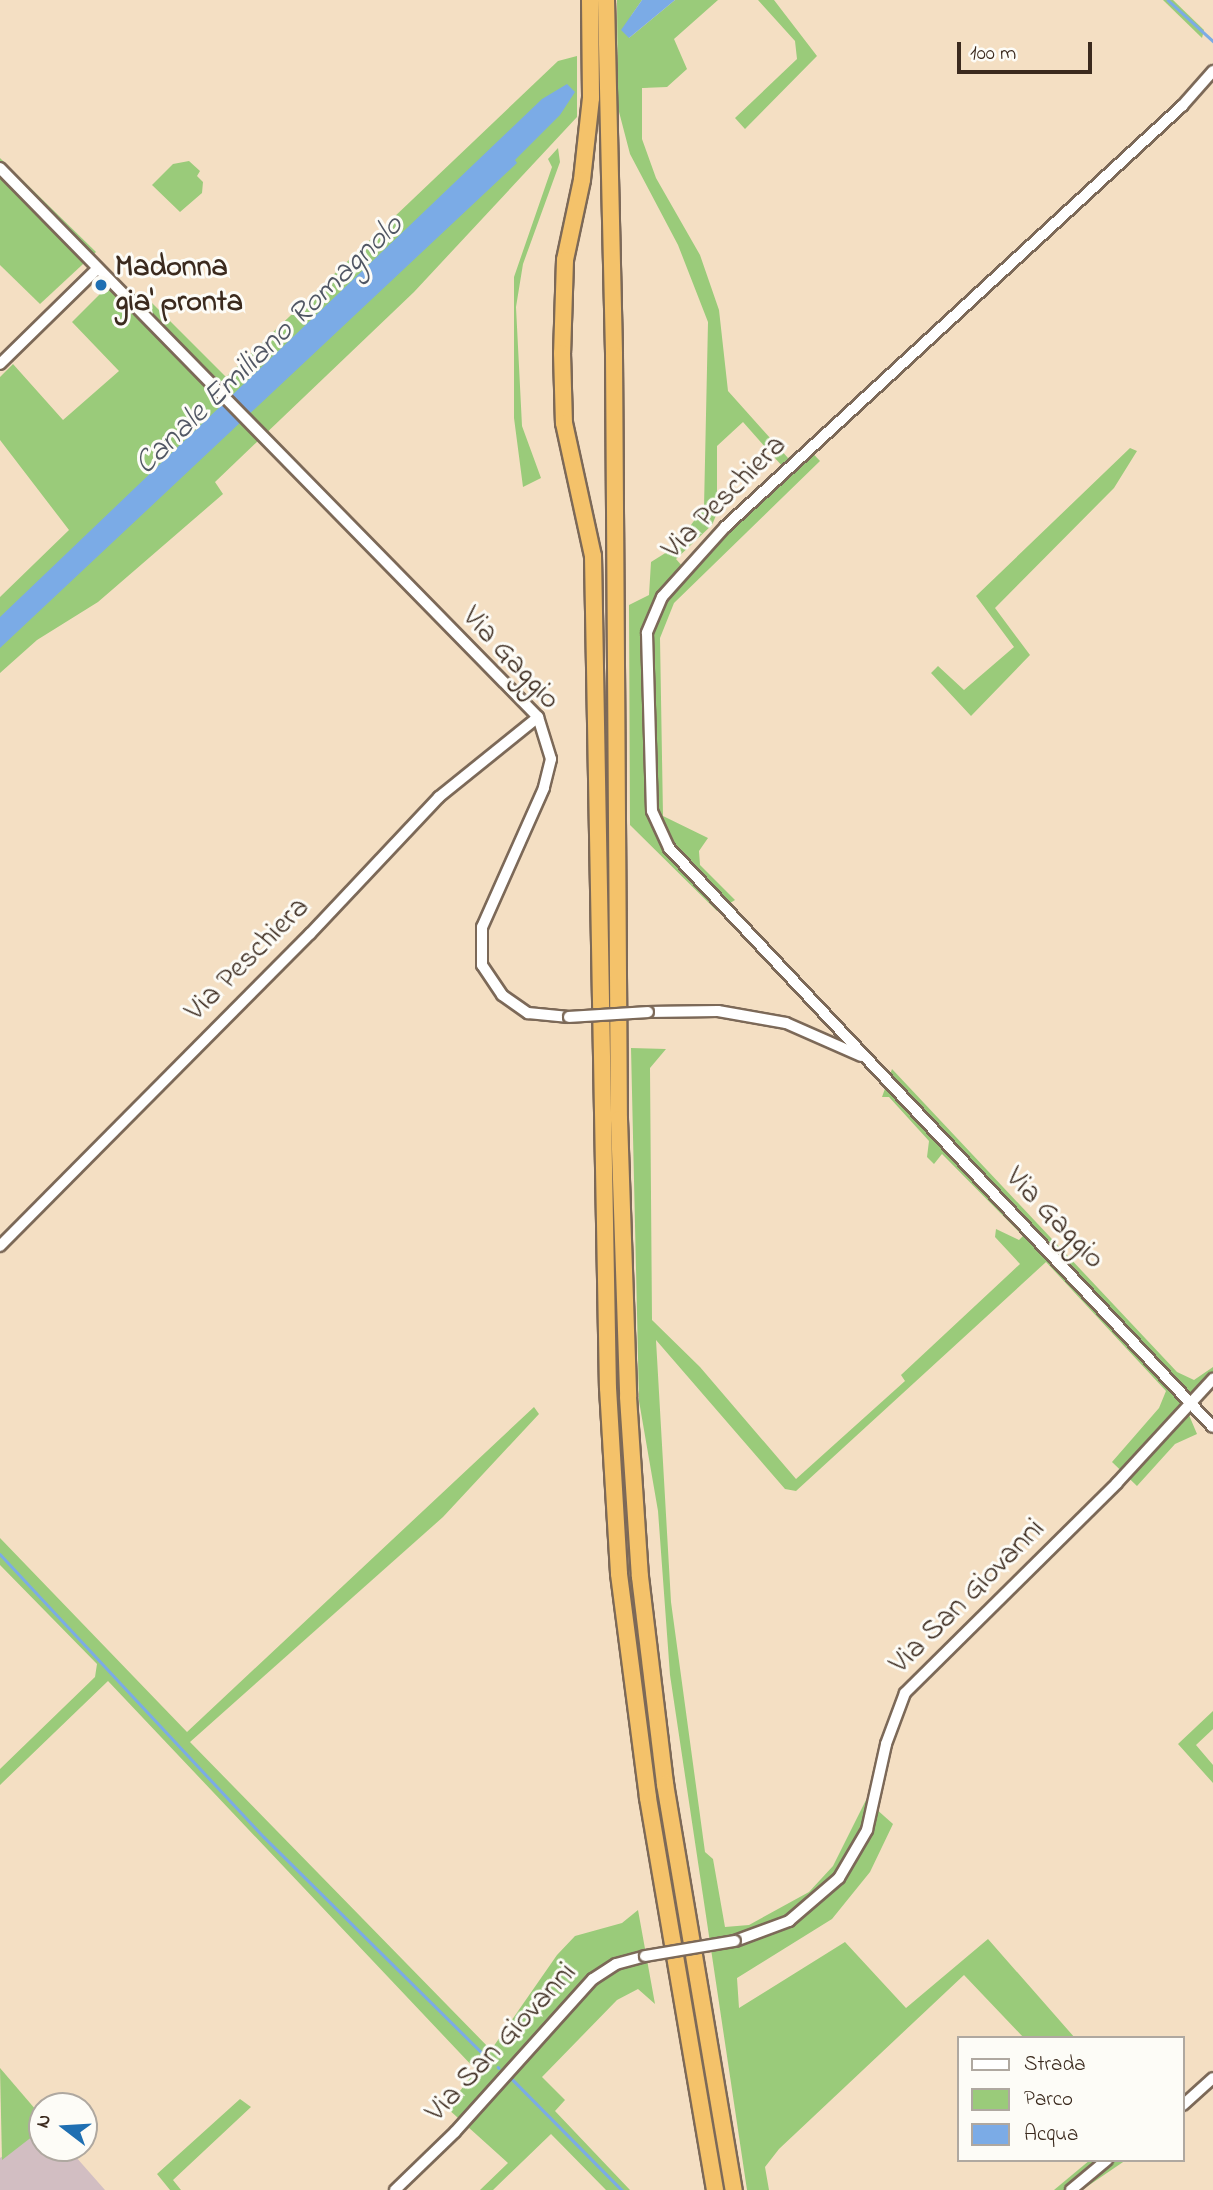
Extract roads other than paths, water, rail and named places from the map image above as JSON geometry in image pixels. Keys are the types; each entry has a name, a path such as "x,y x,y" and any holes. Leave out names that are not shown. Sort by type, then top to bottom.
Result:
{"highway":[{"path":"590,0 591,98 582,180 565,260 562,353 564,423 593,556 608,1388 619,1574 648,1798 715,2190"},
{"path":"606,0 614,355 619,1119 628,1397 640,1577 665,1784 734,2190"}],"street":[{"name":"Via Peschiera","path":"857,1046 669,848 652,811 647,633 662,597 725,527 1182,106 1213,71"},
{"name":"Via Gaggio","path":"0,168 538,717 551,759 547,778 482,927 482,965 502,995 528,1013 569,1017 718,1011 786,1023 870,1060"},
{"path":"0,364 97,269"},
{"name":"Via Peschiera","path":"0,1246 310,934 439,797 538,717"},
{"name":"Via Gaggio","path":"857,1046 1192,1399 1213,1427"},
{"name":"Via San Giovanni","path":"395,2190 455,2133 593,1979 616,1964 645,1956 735,1941 789,1921 839,1878 867,1830 886,1744 905,1693 1117,1483 1213,1379"},
{"path":"1185,2103 1213,2078"},
{"path":"1071,2190 1105,2162"}],"water":[{"path":"642,0 675,0 629,38 621,30"},
{"path":"567,84 575,92 560,115 515,160 517,163 0,648 0,617 542,99"}],"waterway":[{"path":"1168,0 1213,41"},
{"path":"0,1554 264,1837 490,2061"},
{"path":"512,2079 622,2190"},
{"path":"1185,2095 1191,2090"},
{"path":"1080,2176 1096,2162"}],"place":[{"name":"Madonna gia' pronta","path":"101,285"}],"water label":[{"name":"Canale Emiliano Romagnolo","path":"270,346"}]}
